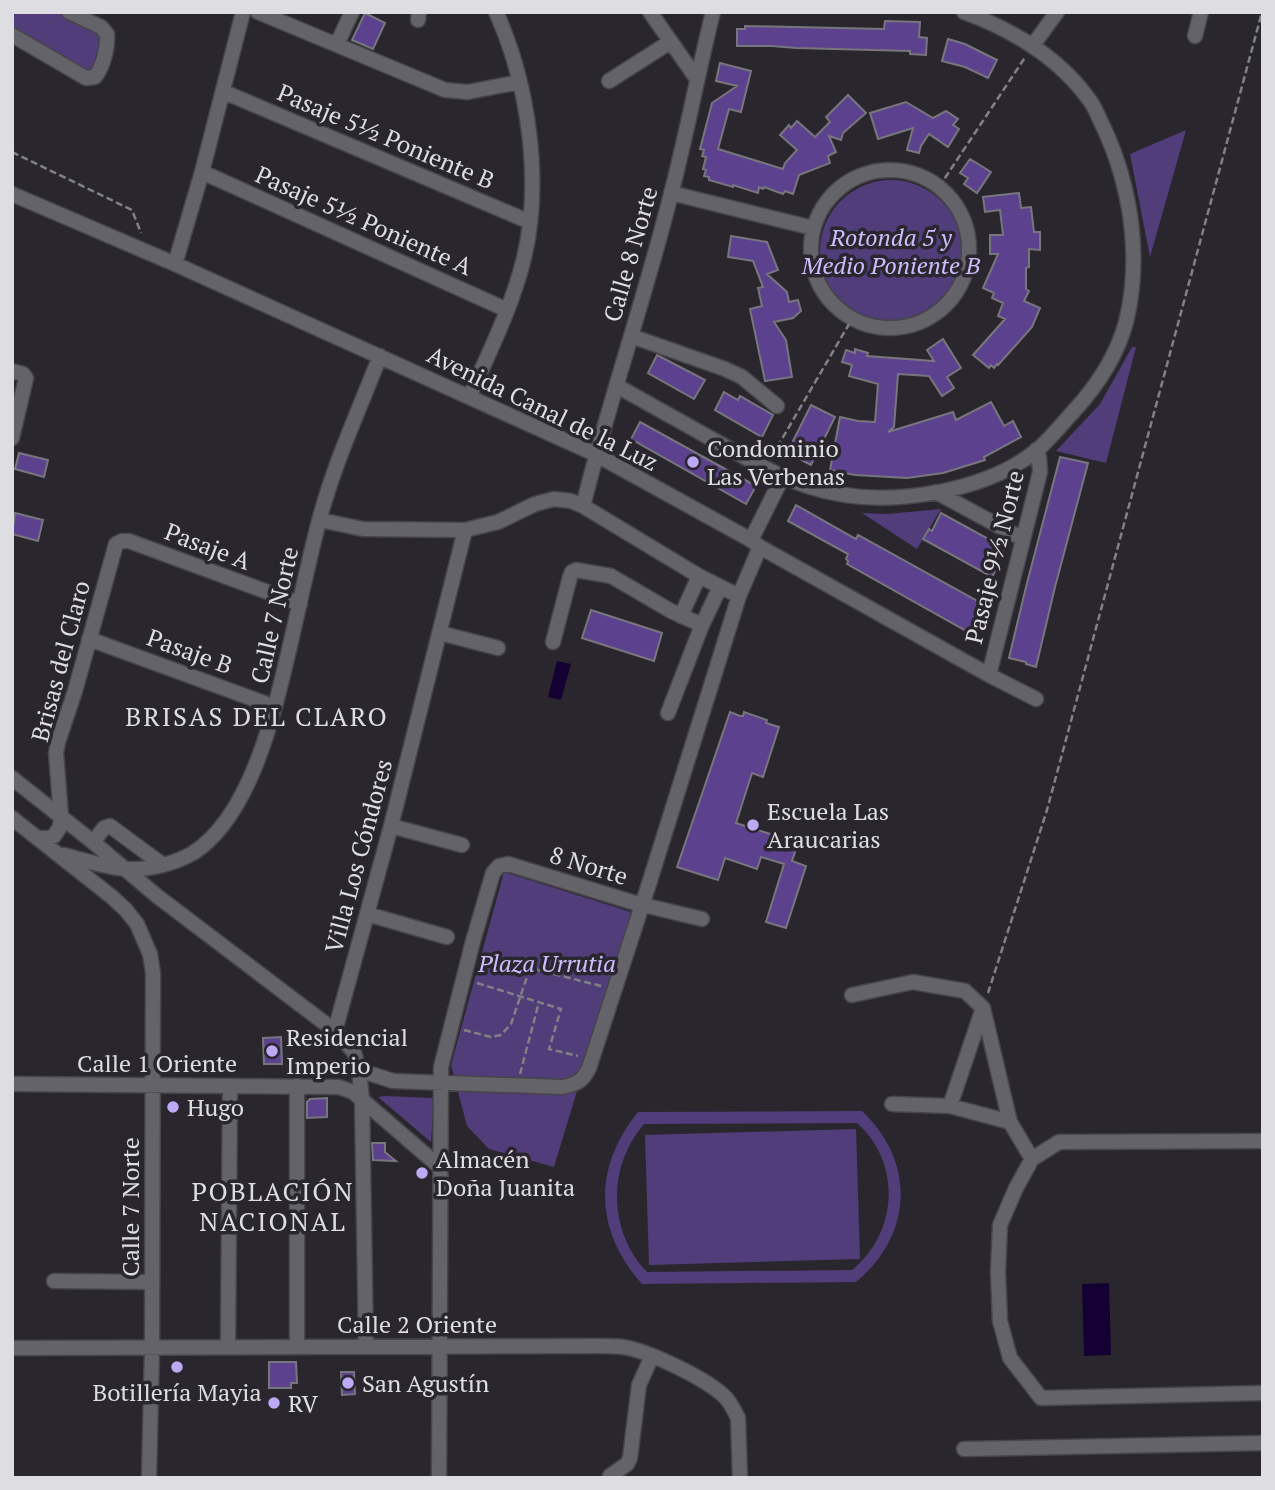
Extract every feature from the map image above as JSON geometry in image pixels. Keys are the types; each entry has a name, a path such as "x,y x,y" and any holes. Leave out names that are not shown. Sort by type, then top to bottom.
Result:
{"street":[{"path":"12,35 86,78 95,77 107,45 107,34 101,27 69,12"},
{"path":"176,264 224,92 243,12"},
{"path":"258,12 445,90 468,92 520,82"},
{"path":"337,44 352,12"},
{"path":"470,396 507,310 523,262 530,222 531,162 527,122 509,40 496,12"},
{"path":"650,12 697,79"},
{"name":"Calle 8 Norte","path":"583,506 671,193 713,12"},
{"path":"617,386 782,478 813,488 864,498 936,492 969,485 1012,467 1036,450 1084,400 1115,352 1126,323 1133,257 1131,220 1123,178 1110,141 1090,100 1069,75 1033,45 964,12"},
{"path":"1033,45 1057,12"},
{"path":"1195,36 1200,12"},
{"path":"609,80 670,42"},
{"name":"Pasaje 5½ Poniente B","path":"224,92 530,222"},
{"path":"898,170 920,175 939,187 956,206 967,230 969,256 962,281 948,303 927,319 903,328 877,328 852,319 831,303 817,281 811,255 813,228 822,208 836,190 855,178 876,171 898,170"},
{"name":"Pasaje 5½ Poniente A","path":"202,172 507,310"},
{"path":"671,193 813,228"},
{"name":"Avenida Canal de la Luz","path":"12,194 176,264 596,454 1036,699"},
{"path":"631,336 742,377 776,406"},
{"name":"Calle 7 Norte","path":"125,869 163,865 192,853 204,844 238,802 252,772 275,707 332,478 380,356"},
{"path":"12,438 19,374"},
{"name":"Pasaje 9½ Norte","path":"989,675 1040,472 1036,450"},
{"name":"8 Norte","path":"442,1168 441,1067 493,873 499,866 508,864 642,905 756,543 782,478"},
{"path":"936,492 1023,539"},
{"path":"320,520 363,529 465,530 498,522 528,507 554,499 571,501 699,576 739,596"},
{"name":"Villa Los Cóndores","path":"335,1031 391,826 465,530"},
{"name":"Pasaje A","path":"111,560 116,544 129,541 300,604"},
{"name":"Brisas del Claro","path":"61,816 56,753 58,742 111,560"},
{"path":"553,642 573,571 611,576 702,625"},
{"path":"681,616 699,576"},
{"path":"668,713 702,625 720,587"},
{"path":"440,633 498,648"},
{"name":"Pasaje B","path":"89,639 275,707"},
{"path":"12,778 157,896 335,1031 354,1052 362,1100 366,1347"},
{"path":"38,838 48,838 57,833 61,816"},
{"name":"Calle 7 Norte","path":"12,818 126,910 137,924 150,954 153,973 153,1085 149,1478"},
{"path":"93,842 104,828 110,826 163,865"},
{"path":"391,826 462,845"},
{"path":"58,854 125,869"},
{"path":"112,897 116,882 125,869"},
{"path":"359,1070 393,1081 562,1087 579,1083 585,1077 592,1060 642,905 702,919"},
{"path":"367,914 447,937"},
{"path":"852,995 913,982 965,991 983,1008 1010,1122 1032,1160"},
{"path":"950,1106 983,1008"},
{"name":"Calle 1 Oriente","path":"12,1084 340,1087 353,1092 442,1168"},
{"path":"228,1347 230,1086"},
{"path":"297,1086 297,1347"},
{"path":"891,1104 950,1106 1010,1122"},
{"path":"1263,1142 1059,1142 1032,1160 1016,1188 1000,1225 998,1272 1000,1321 1010,1358 1041,1398 1263,1393"},
{"path":"439,1478 442,1168"},
{"path":"54,1281 152,1282"},
{"name":"Calle 2 Oriente","path":"12,1348 627,1347 695,1377 723,1395 738,1418 740,1478"},
{"path":"610,1476 627,1464 630,1458 639,1385 652,1356"},
{"path":"964,1449 1263,1443"}],"path":[{"path":"983,1008 1047,810 1262,12"},
{"path":"939,187 1033,45"},
{"path":"12,152 132,210 149,253"},
{"path":"765,468 852,319"},
{"path":"452,1027 491,1037 501,1035 511,1024 530,968 614,990"},
{"path":"464,979 561,1009 549,1049 592,1060"},
{"path":"517,1085 539,1002"}],"green space":[{"path":"12,12 69,12 104,30 95,77 12,35"},
{"path":"1186,130 1150,257 1130,154"},
{"name":"Rotonda 5 y Medio Poniente B","path":"891,180 918,185 942,200 957,224 962,251 957,278 942,302 918,317 891,322 864,317 840,302 825,278 820,251 825,224 840,200 864,185"},
{"path":"1132,347 1136,347 1106,463 1056,451 1100,404"},
{"path":"941,509 917,549 862,513 887,514"},
{"name":"Plaza Urrutia","path":"504,872 631,912 554,1167 489,1149 467,1126 451,1065"},
{"path":"378,1097 434,1098 431,1142"},
{"path":"862,1111 880,1131 892,1153 899,1175 901,1198 889,1243 875,1263 856,1282 642,1284 626,1264 615,1243 605,1199 613,1155 623,1133 638,1112","holes":["857,1123 872,1139 882,1158 887,1177 889,1198 886,1218 879,1237 867,1255 852,1270 647,1272 634,1256 625,1238 619,1218 618,1179 623,1160 644,1124"]},
{"path":"856,1129 860,1259 649,1265 645,1135"}],"shaded area":[{"path":"557,661 571,664 561,700 548,697"},
{"path":"1109,1283 1111,1355 1084,1356 1082,1284"}],"building":[{"path":"365,13 385,23 373,49 352,40"},
{"path":"885,21 920,22 919,37 927,38 926,55 910,54 910,51 737,46 737,29 745,29 745,26 884,29"},
{"path":"948,39 965,44 997,60 988,78 965,67 942,61"},
{"path":"720,63 751,71 741,112 729,109 718,149 783,169 797,150 780,135 789,125 791,128 797,121 815,137 830,122 826,117 848,95 866,113 843,133 841,140 829,136 836,152 828,156 830,163 799,175 793,194 785,191 783,194 764,187 759,187 758,193 709,180 709,177 704,176 706,157 702,156 704,150 700,149 712,103 737,86 716,81"},
{"path":"906,102 933,118 946,111 958,119 953,125 959,129 948,147 929,134 919,153 907,150 913,128 878,139 870,113"},
{"path":"970,159 991,172 977,193 964,184 968,178 960,173"},
{"path":"1019,193 1021,208 1031,207 1034,232 1040,232 1040,250 1029,249 1026,289 1029,291 1024,301 1040,308 1032,327 998,365 994,368 991,365 989,368 973,355 1005,319 998,316 1003,303 992,298 994,293 983,288 998,254 990,254 990,235 1003,235 1000,210 985,212 983,197"},
{"path":"731,236 767,242 778,270 767,274 787,292 789,302 798,300 801,311 793,318 774,322 786,340 792,377 765,381 750,309 762,306 758,288 763,287 753,261 728,257"},
{"path":"943,339 961,368 947,377 954,388 942,396 929,376 898,374 894,427 888,432 953,412 956,420 991,402 1004,426 1013,421 1021,437 984,457 985,460 943,473 907,478 855,475 830,470 840,417 875,422 878,384 849,376 852,365 842,362 846,350 855,353 855,349 868,353 867,356 934,361 927,350"},
{"path":"657,355 705,380 694,399 648,373"},
{"path":"724,392 738,400 740,396 773,415 762,437 715,410"},
{"path":"811,405 835,417 811,465 787,453"},
{"name":"Condominio Las Verbenas","path":"640,422 756,486 746,504 631,439"},
{"path":"19,453 48,460 44,477 15,469"},
{"path":"1060,457 1088,463 1036,667 1009,658"},
{"path":"796,505 856,539 858,535 988,607 981,619 978,617 970,633 847,564 848,554 788,521"},
{"path":"15,513 43,520 38,541 12,534"},
{"path":"941,513 1005,548 995,564 998,566 992,577 923,539 929,529 932,531"},
{"path":"591,610 662,633 654,661 582,638"},
{"path":"730,712 743,716 744,712 779,727 763,777 752,773 736,823 798,843 792,861 806,866 786,928 766,922 784,864 761,857 757,869 725,858 718,880 677,867"},
{"name":"Residencial Imperio","path":"281,1037 282,1064 264,1064 263,1038"},
{"path":"327,1098 327,1117 307,1118 307,1102 310,1099"},
{"path":"372,1143 385,1143 385,1152 396,1161 373,1160"},
{"name":"RV","path":"269,1362 296,1362 297,1383 291,1383 291,1388 269,1388"},
{"name":"San Agustín","path":"341,1372 354,1372 355,1394 342,1395"}],"place":[{"name":"Condominio Las Verbenas","path":"693,462"},
{"name":"Escuela Las Araucarias","path":"753,825"},
{"name":"Residencial Imperio","path":"272,1051"},
{"name":"Hugo","path":"173,1107"},
{"name":"Almacén Doña Juanita","path":"422,1173"},
{"name":"Botillería Mayia","path":"177,1367"},
{"name":"San Agustín","path":"348,1383"},
{"name":"RV","path":"274,1403"}],"district":[{"name":"BRISAS DEL CLARO","path":"257,716"},
{"name":"POBLACIÓN NACIONAL","path":"273,1206"}]}
